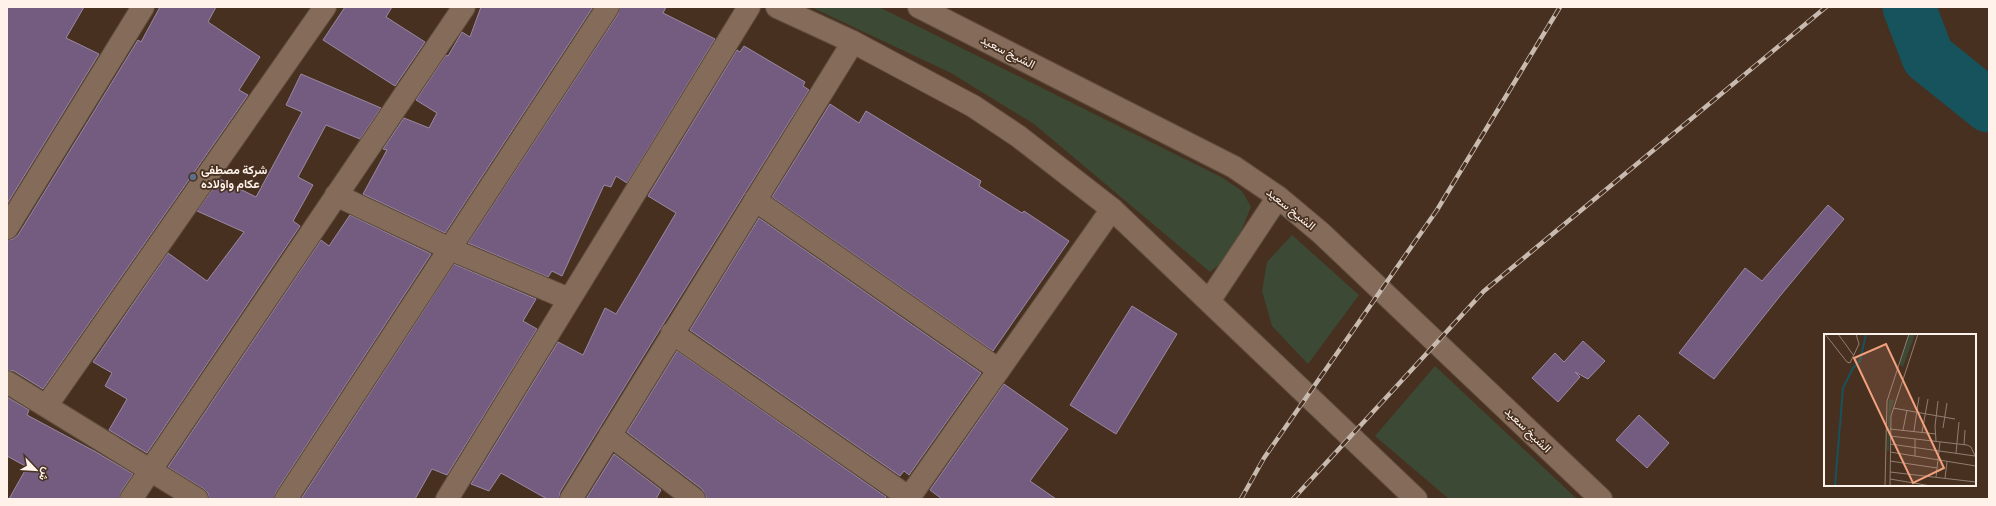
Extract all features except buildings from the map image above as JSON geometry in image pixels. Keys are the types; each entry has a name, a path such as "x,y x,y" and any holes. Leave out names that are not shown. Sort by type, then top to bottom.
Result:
{"street":[{"path":"7,228 143,7"},
{"path":"47,405 324,7"},
{"path":"131,499 464,7"},
{"path":"286,499 608,7"},
{"path":"447,499 749,7"},
{"path":"777,7 853,42 973,106 1018,136 1112,209 1416,499"},
{"name":"الشيخ سعيد","path":"919,7 1234,167 1278,197 1321,234 1601,499"},
{"path":"571,499 672,333 853,42"},
{"path":"336,195 450,249 569,299"},
{"path":"1209,301 1278,197"},
{"path":"755,200 999,370"},
{"path":"672,333 909,499 1112,209"},
{"path":"7,382 47,405 197,499"},
{"path":"610,435 694,499"}],"green space":[{"path":"811,7 879,7 1223,178 1242,191 1251,207 1231,255 1210,272 1034,124 951,73"},
{"path":"1292,235 1359,295 1308,364 1272,326 1262,291 1267,262"},
{"path":"1435,366 1577,499 1449,499 1375,436"}],"waterway":[{"path":"1909,7 1928,57 1989,106"}],"railway":[{"path":"1241,499 1264,458 1437,210 1560,7"},
{"path":"1293,499 1484,291 1826,7"}],"place":[{"name":"شركة مصطفى عكام واولاده","path":"193,177"}]}
